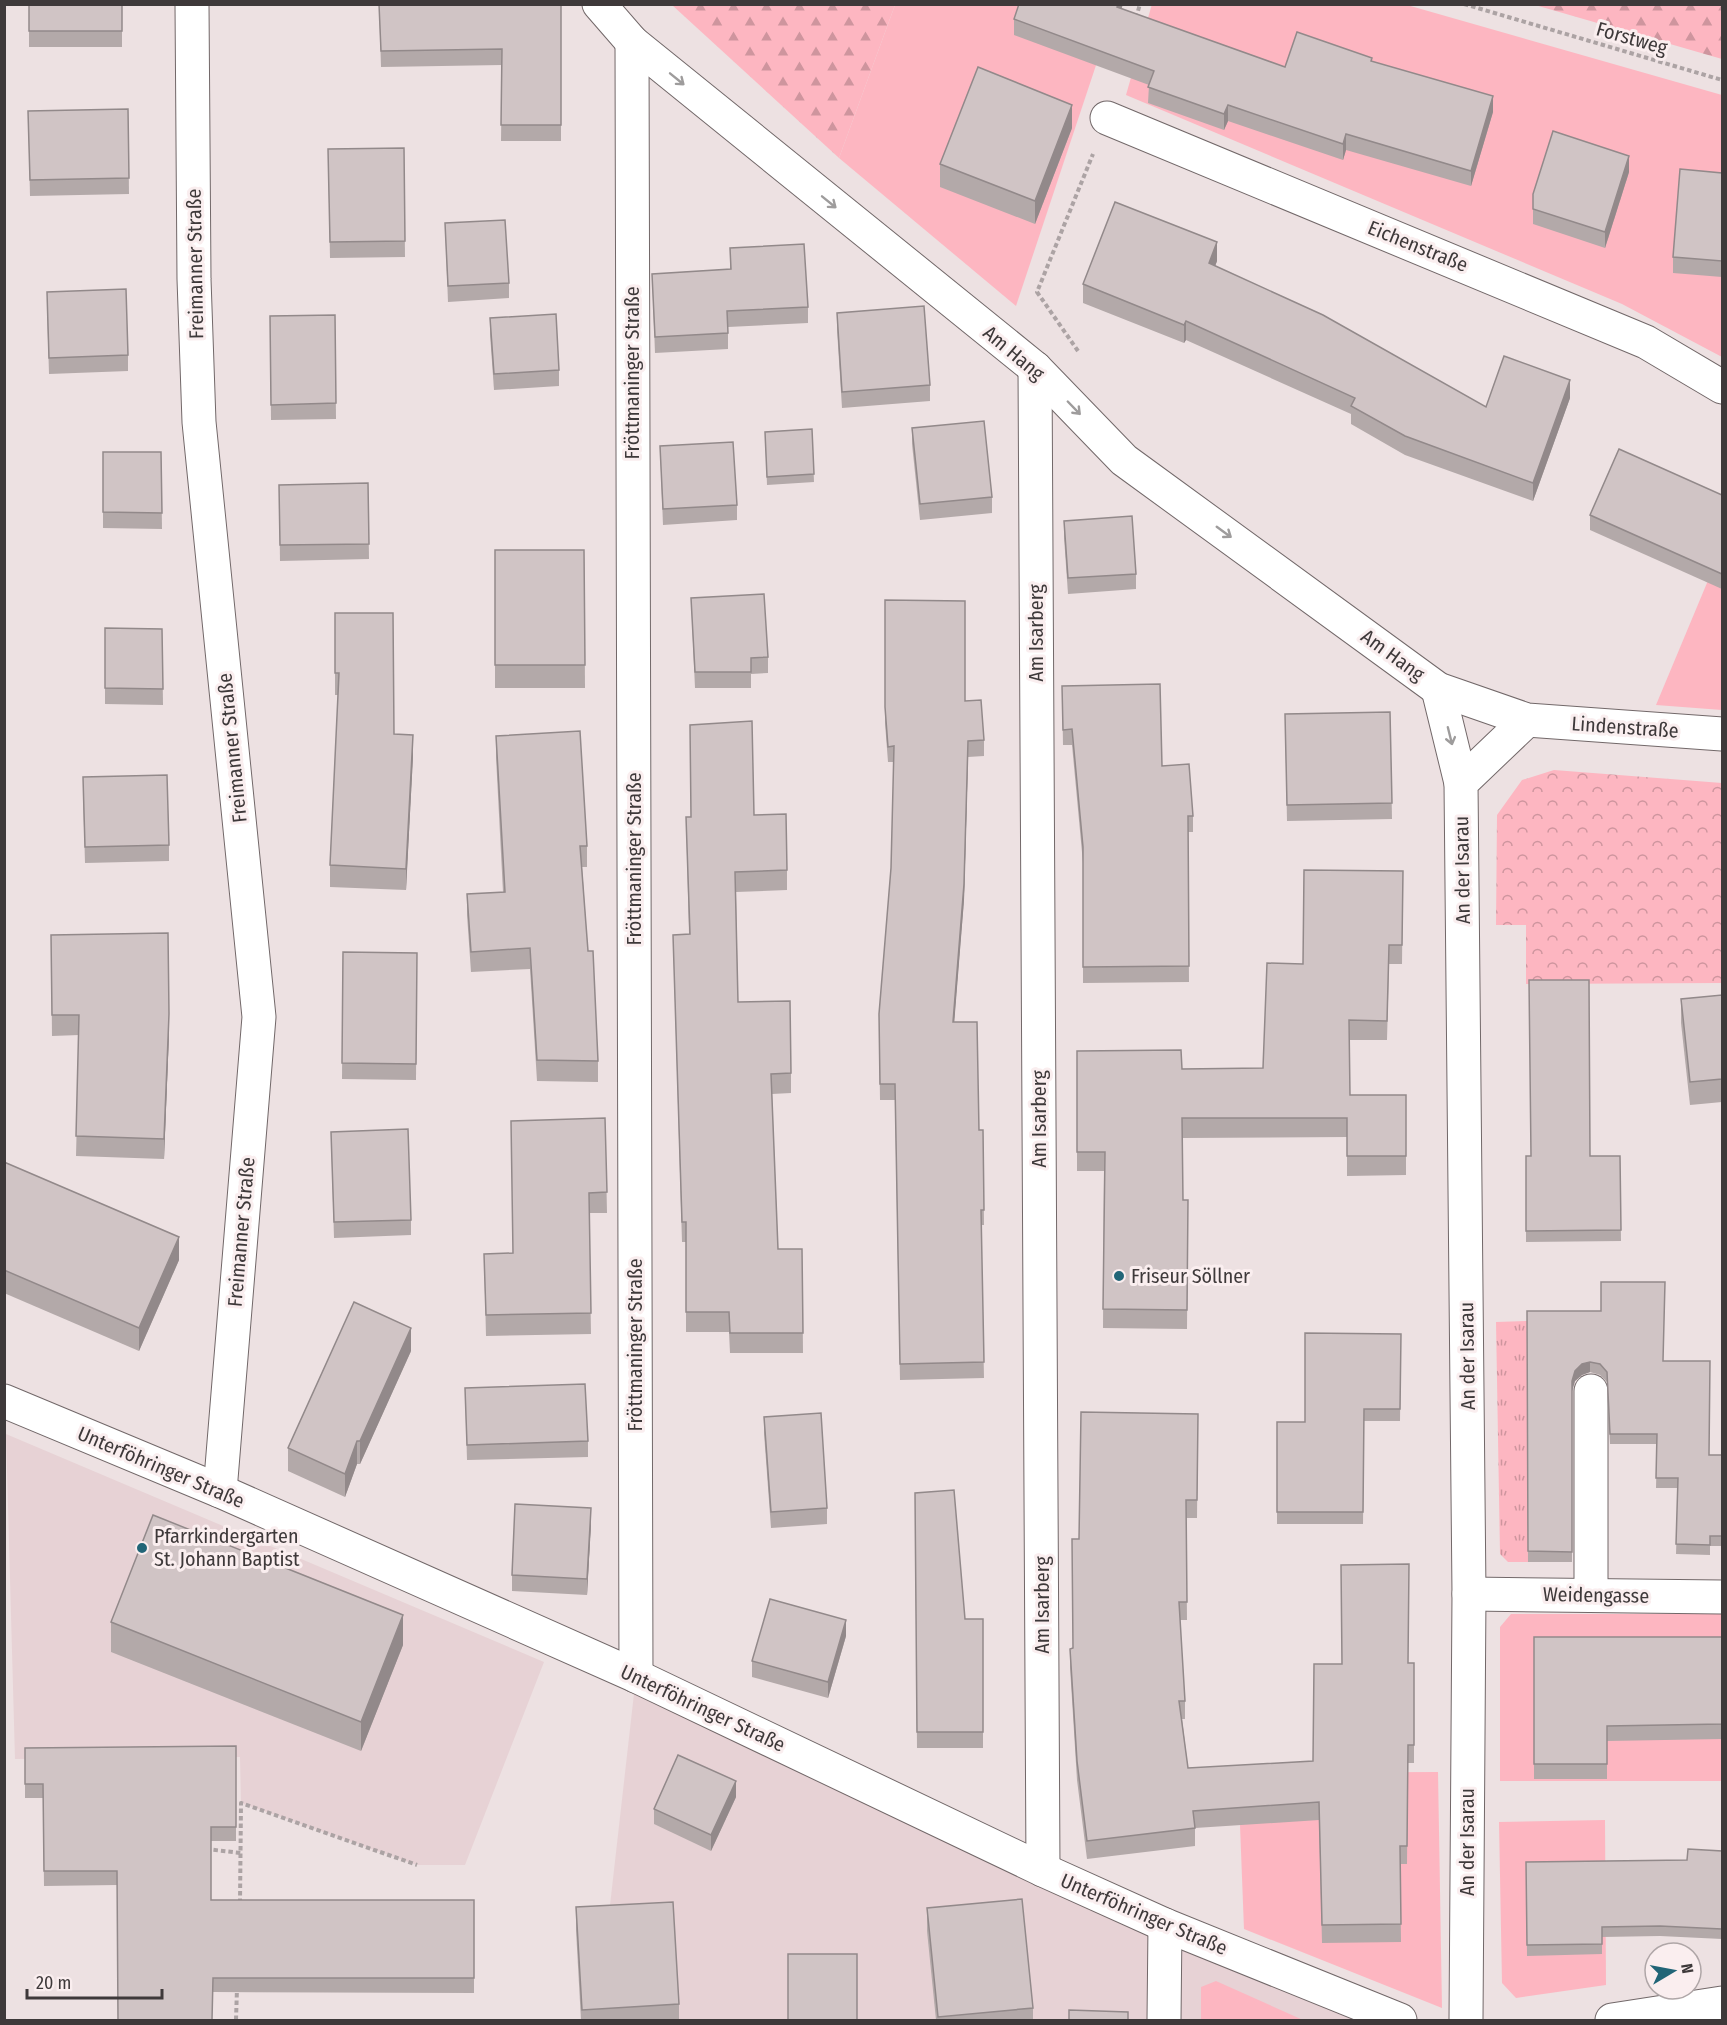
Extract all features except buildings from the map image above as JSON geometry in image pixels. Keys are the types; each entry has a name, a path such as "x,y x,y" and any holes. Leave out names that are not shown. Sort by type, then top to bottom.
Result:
{"street":[{"name":"Freimanner Straße","path":"192,4 194,279 199,422 259,1017 220,1491"},
{"name":"Am Hang","path":"599,4 632,42 1035,368 1124,460 1438,689 1527,720"},
{"name":"Fröttmaninger Straße","path":"632,42 636,1676"},
{"name":"Eichenstraße","path":"1107,118 1646,342 1722,387"},
{"name":"Am Isarberg","path":"1035,368 1043,1870"},
{"name":"Am Hang","path":"1438,689 1461,783"},
{"name":"Lindenstraße","path":"1527,720 1722,734"},
{"path":"1461,783 1527,720"},
{"name":"An der Isarau","path":"1461,783 1469,1594 1466,2020"},
{"path":"1591,1391 1591,1594"},
{"name":"Unterföhringer Straße","path":"4,1401 220,1491 636,1676 1043,1870 1165,1925 1400,2020"},
{"name":"Weidengasse","path":"1469,1594 1722,1597"},
{"path":"1164,2020 1165,1925"},
{"path":"1612,2020 1722,2002"}],"path":[{"path":"1134,26 1140,4"},
{"name":"Forstweg","path":"1464,4 1722,80"},
{"path":"1037,292 1107,118"},
{"path":"240,1909 242,1803 417,1865"},
{"path":"199,1848 241,1852"},
{"path":"236,2020 237,1987"}],"shaded area":[{"name":"Pfarrkindergarten St. Johann Baptist","path":"6,1434 544,1662 465,1865 417,1865 241,1803 240,1757 15,1759"},
{"path":"636,1676 1406,2020 597,2020"}],"green space":[{"path":"1152,4 1407,5 1722,95 1722,357 1622,304 1126,95"},
{"path":"672,5 895,5 839,158"},
{"path":"895,5 1116,5 1016,306 839,158"},
{"path":"1535,5 1722,5 1722,59"},
{"path":"1722,547 1722,710 1656,705"},
{"path":"1554,770 1722,783 1722,983 1526,984 1526,925 1496,925 1497,815 1522,780"},
{"path":"1527,1321 1528,1562 1508,1562 1500,1554 1496,1322"},
{"path":"1511,1614 1722,1614 1722,1781 1500,1781 1500,1627"},
{"path":"1438,1772 1442,2008 1244,1929 1238,1773"},
{"path":"1605,1820 1606,1985 1516,1998 1502,1983 1499,1822"},
{"path":"1216,1981 1303,2020 1201,2020 1201,1987"}],"place":[{"name":"Friseur Söllner","path":"1119,1276"},
{"name":"Pfarrkindergarten St. Johann Baptist","path":"142,1548"}]}
